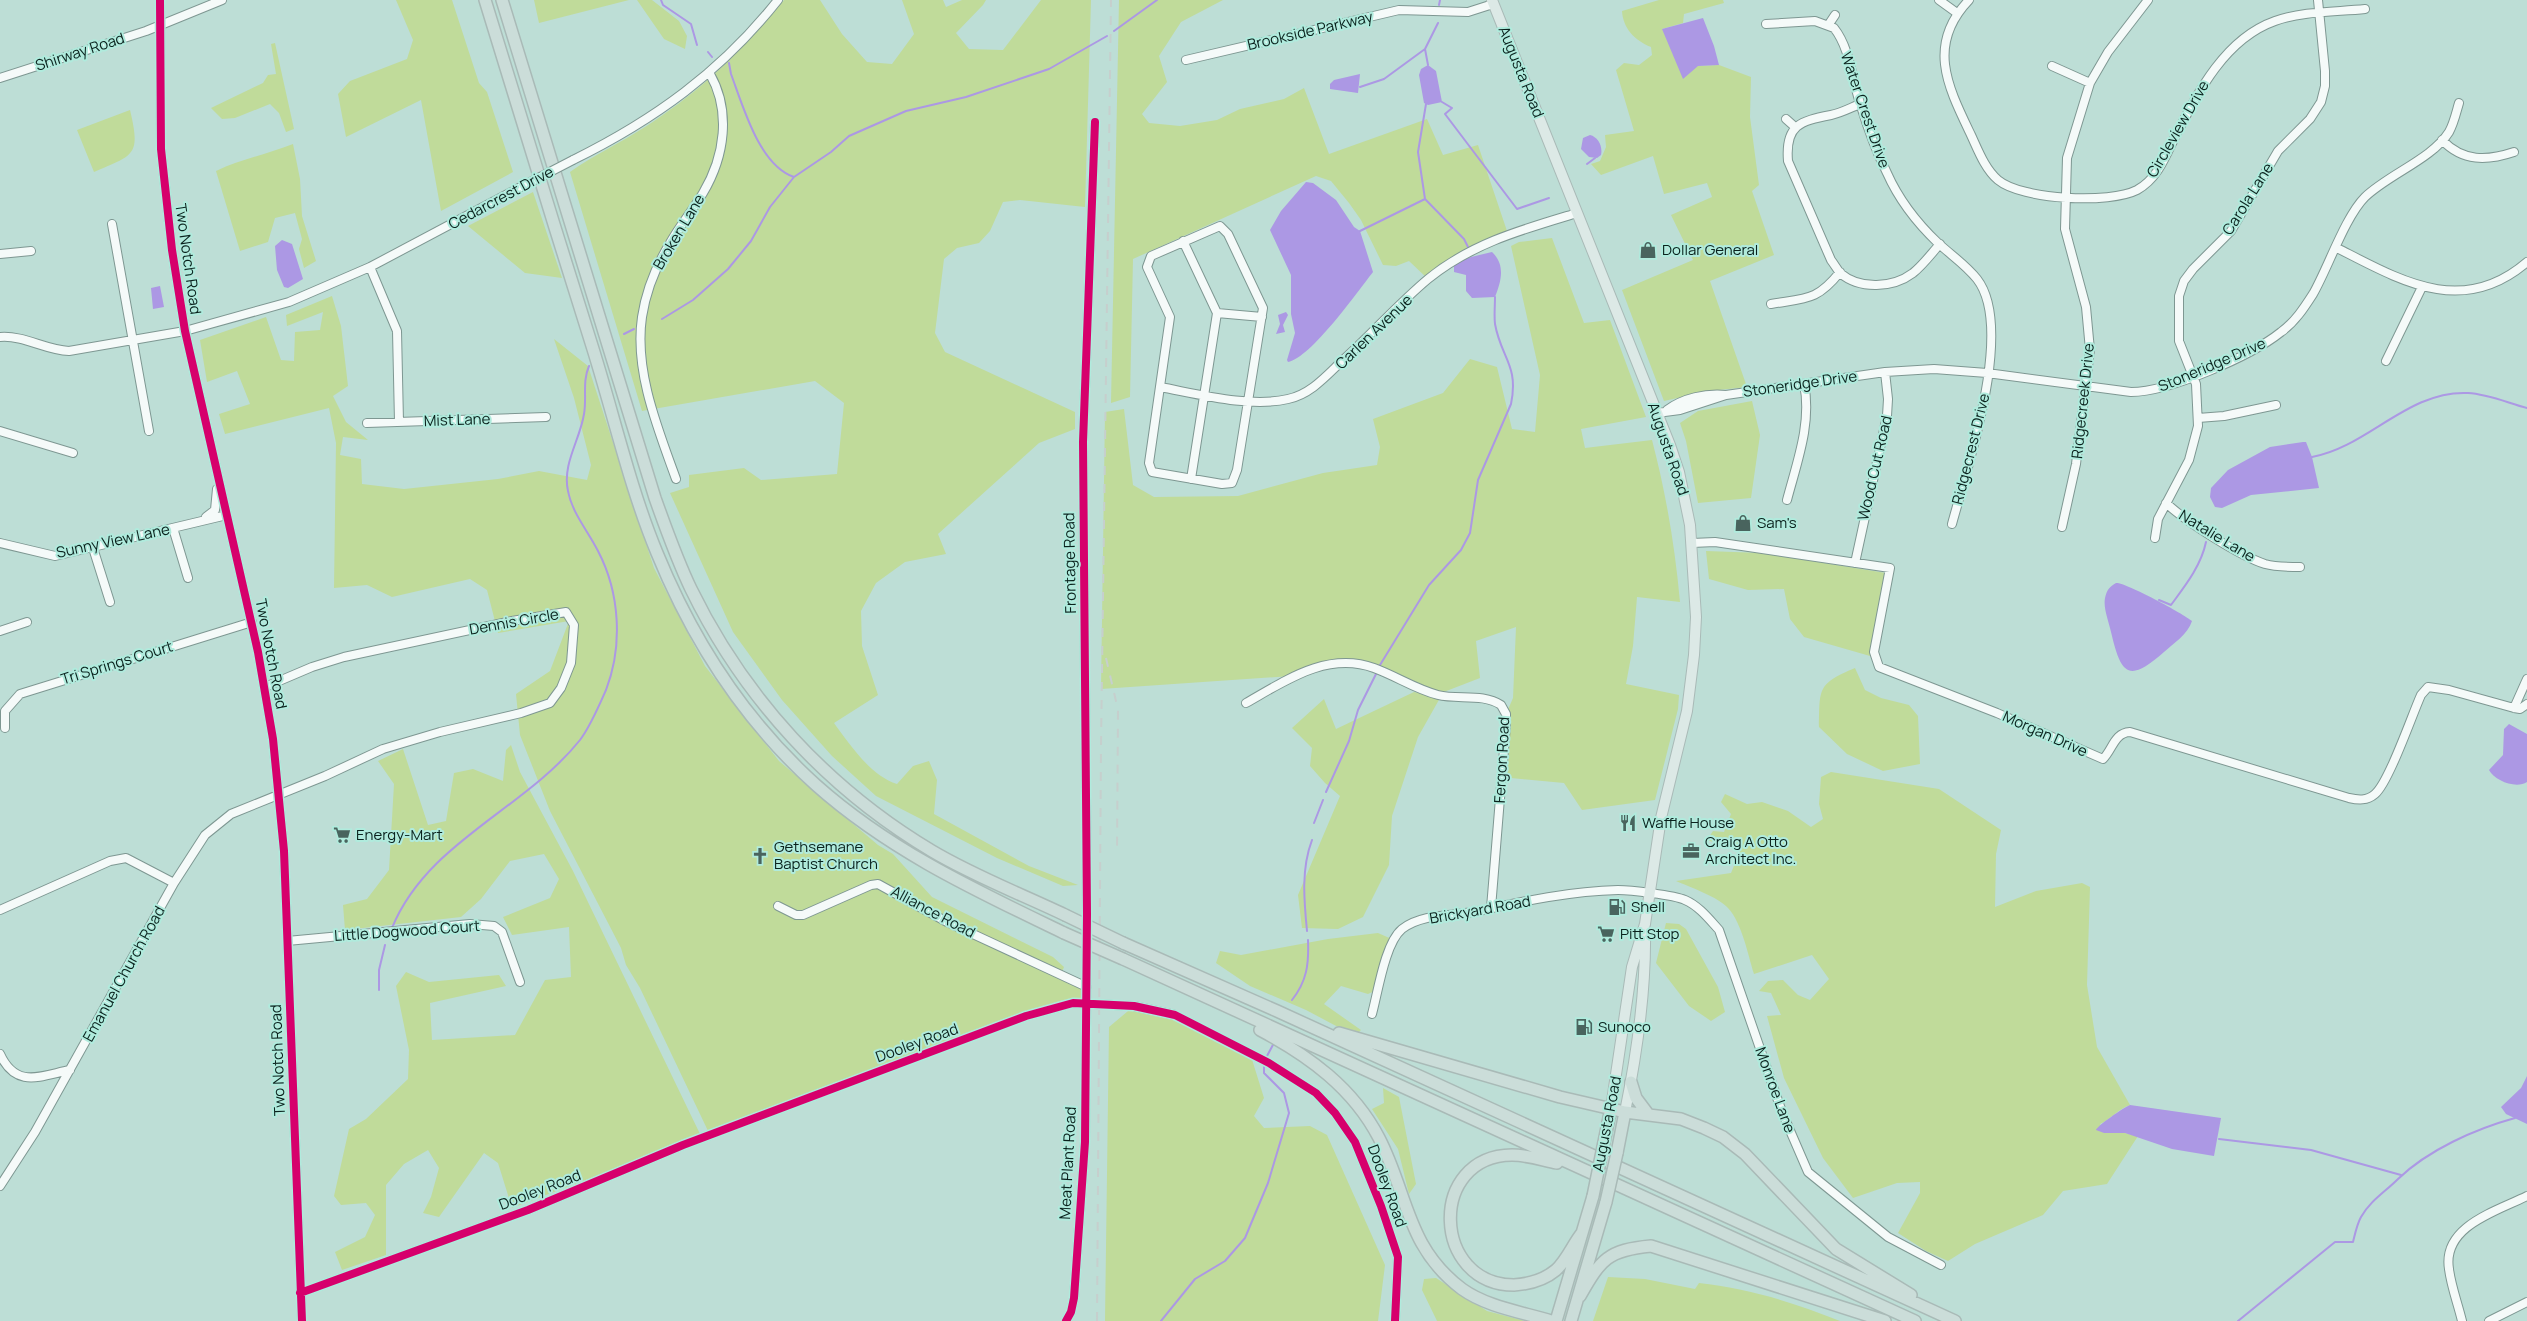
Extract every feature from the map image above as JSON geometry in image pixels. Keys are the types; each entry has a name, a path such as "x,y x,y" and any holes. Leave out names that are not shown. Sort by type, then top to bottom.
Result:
{"highway":[{"path":"485,0 650,533 695,632 730,688 753,718 811,780 859,820 922,862 1064,933 1915,1321"},
{"path":"502,0 655,498 687,581 719,642 748,685 791,737 834,779 872,810 912,838 957,865 1955,1321"},
{"path":"1189,990 1306,1057 1334,1078 1353,1098 1380,1139 1421,1244 1455,1283 1485,1302 1551,1321"},
{"path":"1298,1020 1550,1094 1625,1112 1681,1119 1723,1137 1757,1165 1836,1249 1940,1314"},
{"path":"1631,1082 1636,1098 1648,1114"},
{"name":"Augusta Road","path":"1556,1321 1593,1196 1611,1108"},
{"name":"Augusta Road","path":"1571,1321 1580,1296 1606,1202 1625,1112"},
{"path":"1581,1169 1521,1156 1490,1159 1466,1175 1458,1186 1451,1200 1450,1221 1455,1247 1470,1267 1487,1279 1507,1285 1527,1284 1552,1273 1561,1264 1582,1232"},
{"path":"1580,1296 1592,1274 1609,1256 1626,1248 1651,1246 1886,1321"}],"main road":[{"name":"Augusta Road","path":"1493,2 1577,213 1662,412 1687,506 1692,543 1696,617 1687,711 1661,818 1645,924 1632,967 1611,1108"},
{"name":"Augusta Road","path":"1625,1112 1631,1082 1646,962 1645,924"}],"street":[{"name":"Two Notch Road","path":"160,0 163,181 184,330 252,622 265,687 279,795 287,941 302,1321"},
{"name":"Shirway Road","path":"0,78 161,26 222,0"},
{"name":"Cedarcrest Drive","path":"0,338 18,338 58,350 69,351 134,340 184,330 289,302 370,267 644,122 710,74 778,0"},
{"path":"1939,0 1958,13"},
{"name":"Circleview Drive","path":"1969,0 1958,13 1945,42 1945,74 1956,104 1982,157 1997,179 2020,192 2036,195 2108,199 2141,187 2158,171 2197,93 2219,63 2264,26 2286,18 2365,9"},
{"name":"Ridgecreek Drive","path":"2062,526 2076,464 2090,359 2089,323 2066,234 2067,158 2090,83 2108,52 2147,0"},
{"name":"Carola Lane","path":"2155,538 2158,519 2188,460 2195,441 2198,418 2198,394 2194,376 2179,341 2178,308 2181,289 2193,269 2231,231 2278,151 2310,118 2321,102 2326,86 2318,0"},
{"name":"Brookside Parkway","path":"1186,60 1399,10 1468,12 1493,2"},
{"path":"1766,24 1807,20 1829,24 1835,15"},
{"name":"Water Crest Drive","path":"1829,24 1840,37 1860,104 1893,185 1912,215 1940,244 1970,270 1982,286 1988,302 1992,329 1987,373"},
{"path":"2052,66 2090,83"},
{"name":"Broken Lane","path":"676,479 644,377 640,334 644,305 652,279 668,244 705,190 718,160 723,117 720,96 710,74"},
{"name":"Stoneridge Drive","path":"1662,412 1680,410 1726,395 1885,372 1934,369 1987,373 2144,392 2168,386 2194,376 2258,348 2283,331 2303,310 2354,213 2366,197 2442,140 2452,125 2459,103"},
{"path":"1860,104 1836,113 1808,120 1795,127 1788,144 1788,161 1821,241 1831,260 1840,272 1865,284 1894,282 1914,272 1940,244"},
{"path":"1786,119 1795,127"},
{"name":"Frontage Road","path":"1086,1004 1083,442 1095,122"},
{"path":"2442,140 2456,151 2478,159 2495,158 2514,152"},
{"name":"Carlen Avenue","path":"1160,387 1248,401 1280,401 1303,394 1326,378 1428,279 1443,268 1498,238 1577,213"},
{"path":"112,224 149,431"},
{"path":"1220,226 1228,234 1263,308 1248,401 1237,470 1232,483 1222,484 1152,472 1149,463 1170,317 1147,267 1151,256 1220,226"},
{"path":"1184,241 1217,313 1191,479"},
{"path":"2336,248 2393,277 2422,287 2450,290 2479,287 2502,279 2527,262"},
{"path":"0,254 31,251"},
{"path":"370,267 397,331 399,422"},
{"path":"1771,304 1818,294 1827,288 1840,272"},
{"path":"2386,361 2422,287"},
{"path":"1217,313 1262,317"},
{"name":"Wood Cut Road","path":"1855,563 1887,416 1888,399 1885,372"},
{"name":"Ridgecrest Drive","path":"1952,524 1982,413 1987,373"},
{"path":"1787,500 1806,420 1807,400 1804,384"},
{"path":"2198,418 2224,416 2276,405"},
{"name":"Mist Lane","path":"367,423 546,417"},
{"path":"0,430 72,453"},
{"path":"197,522 215,510 217,473"},
{"name":"Natalie Lane","path":"2166,503 2255,560 2272,565 2300,567"},
{"name":"Sunny View Lane","path":"0,543 55,556 227,515"},
{"path":"173,528 188,578"},
{"name":"Morgan Drive","path":"1692,543 1715,542 1890,568 1874,652 1879,667 1997,713 2103,759 2117,737 2122,733 2130,732 2349,798 2365,800 2374,795 2384,782 2421,695 2428,687 2449,690 2514,708"},
{"path":"93,548 110,602"},
{"name":"Dennis Circle","path":"265,687 312,667 344,657 512,621 566,612 574,625 573,647 568,674 561,688 550,702 521,713 398,743 279,795"},
{"path":"0,631 27,622"},
{"name":"Tri Springs Court","path":"5,728 5,712 20,694 252,622"},
{"name":"Fergon Road","path":"1246,702 1292,676 1333,663 1366,665 1436,695 1480,698 1501,705 1506,714 1506,725 1491,908"},
{"path":"2527,679 2514,708 2520,709 2527,704"},
{"name":"Emanuel Church Road","path":"0,1186 35,1132 174,883 199,842 217,824 231,814 279,795"},
{"path":"0,910 110,861 126,858 174,883"},
{"name":"Alliance Road","path":"778,906 796,915 803,915 871,885 878,884 947,922 1087,987"},
{"name":"Brickyard Road","path":"1372,1014 1387,956 1403,928 1434,918 1544,898 1620,890 1650,894"},
{"name":"Monroe Lane","path":"1650,894 1685,900 1699,909 1719,930 1782,1112 1808,1172 1888,1237 1941,1265"},
{"name":"Little Dogwood Court","path":"287,941 449,925 487,924 498,927 502,932 520,982"},
{"name":"Dooley Road","path":"300,1293 528,1210 683,1145 1033,1014 1066,1004 1086,1004 1134,1006 1182,1017 1287,1073 1326,1102 1355,1142 1381,1206 1398,1257 1396,1321"},
{"name":"Meat Plant Road","path":"1066,1321 1071,1312 1074,1298 1085,1142 1086,1004"},
{"path":"0,1054 9,1070 19,1077 34,1078 70,1070"},
{"path":"2462,1321 2449,1268 2448,1259 2452,1244 2465,1228 2527,1196"},
{"path":"2489,1321 2527,1302"}],"green space":[{"path":"396,0 452,0 479,83 487,92 513,172 441,211 421,100 346,137 338,94 350,81 407,59 413,40"},
{"path":"534,0 629,0 539,23"},
{"path":"637,0 652,0 679,21 687,36 685,49 664,39"},
{"path":"784,0 820,0 842,34 867,62 892,64 914,34 902,0 943,0 946,7 962,0 986,0 956,33 969,49 1003,50 1041,0 1091,0 1085,207 1020,200 1003,202 990,231 979,243 957,248 944,259 935,333 945,352 1075,412 1075,429 1039,443 938,534 946,554 905,562 876,583 861,611 862,646 878,695 834,723 854,750 870,767 887,780 897,784 913,766 929,761 937,780 934,814 1029,866 1078,885 1063,886 997,858 876,796 832,756 782,700 733,632 670,493 689,487 689,475 744,468 761,480 837,474 844,403 815,381 642,411 570,172 645,127 685,99 720,69 752,37"},
{"path":"1119,0 1223,0 1181,22 1159,56 1167,82 1142,114 1149,123 1180,126 1217,120 1240,109 1284,99 1304,88 1329,154 1427,119 1443,155 1478,145 1508,234 1428,279 1409,261 1396,266 1383,265 1361,220 1349,203 1331,181 1316,176 1133,259 1130,397 1111,403"},
{"path":"1659,0 1723,0 1724,3 1684,14 1683,23 1662,29 1698,66 1719,65 1751,77 1750,117 1759,185 1752,191 1774,255 1710,281 1747,387 1709,391 1664,401 1622,290 1693,260 1671,215 1712,197 1707,183 1664,194 1653,156 1601,175 1591,164 1600,161 1606,147 1605,135 1634,131 1616,70 1624,63 1639,65 1652,55 1651,47 1639,41 1630,33 1622,11"},
{"path":"275,43 294,129 286,132 279,113 270,104 235,118 222,119 211,108 263,83 268,75 276,74 271,44"},
{"path":"130,110 135,137 131,152 118,162 94,172 77,130"},
{"path":"293,144 300,179 302,216 316,261 304,268 299,249 302,239 295,213 275,218 268,242 240,251 216,171"},
{"path":"533,192 562,278 525,273 468,226"},
{"path":"1552,238 1584,323 1610,320 1646,417 1581,429 1585,448 1652,440 1666,500 1680,602 1637,597 1633,646 1626,684 1679,695 1678,709 1655,800 1582,810 1564,783 1501,777 1506,714 1513,698 1516,627 1476,641 1480,678 1436,695 1376,669 1333,663 1292,676 1101,689 1105,412 1124,409 1133,485 1154,497 1238,496 1323,473 1377,465 1380,447 1373,419 1443,393 1470,359 1497,367 1512,429 1535,432 1540,375 1511,246 1519,242"},
{"path":"332,296 341,326 348,386 333,396 346,422 368,440 343,437 340,455 361,459 362,484 404,489 498,479 539,471 587,480 591,465 574,398 554,339 588,366 654,568 705,666 779,761 878,845 893,854 932,897 1053,957 1064,967 1060,977 1084,989 1084,1000 1060,1001 709,1133 640,988 626,965 621,948 550,811 520,735 516,694 550,671 569,621 498,633 487,590 470,579 392,597 367,585 334,588 336,443 329,408 225,434 219,414 250,404 237,371 207,382 200,340 266,317 281,360 294,361 295,332 320,330 323,312 287,326 286,315"},
{"path":"1752,401 1760,435 1751,498 1698,503 1686,441 1680,423 1698,411"},
{"path":"1706,551 1762,553 1886,573 1870,656 1804,637 1790,619 1784,589 1748,590 1709,579"},
{"path":"1855,668 1865,690 1881,698 1909,705 1918,716 1920,764 1883,771 1847,754 1819,727 1823,689 1833,678"},
{"path":"1414,692 1440,698 1418,737 1392,816 1389,865 1363,917 1338,929 1302,928 1298,895 1340,796 1310,766 1312,748 1292,728 1324,699 1336,729"},
{"path":"511,745 520,772 573,871 701,1136 512,1208 498,1163 484,1153 439,1217 423,1213 431,1197 439,1168 428,1150 404,1164 386,1185 386,1255 342,1270 335,1252 365,1237 375,1215 366,1203 341,1205 334,1196 349,1129 366,1119 408,1079 409,1050 396,986 406,972 429,982 499,975 506,986 430,1003 432,1040 515,1035 545,980 571,977 569,927 512,935 503,917 550,898 559,879 544,854 510,861 481,899 461,917 345,930 343,905 367,899 389,870 394,784 378,761 403,749 428,825 446,821 454,773 473,769 503,781 506,750"},
{"path":"1831,772 1939,789 2001,830 1996,854 1995,907 2036,891 2082,883 2090,887 2087,985 2097,1047 2130,1105 2100,1124 2104,1133 2125,1133 2138,1136 2107,1184 2063,1191 2043,1215 1975,1244 1948,1261 1926,1251 1898,1233 1920,1193 1920,1182 1897,1183 1853,1198 1823,1158 1784,1078 1767,1016 1781,1015 1771,993 1759,991 1768,981 1783,980 1798,995 1810,1000 1829,979 1812,955 1754,974 1741,930 1728,908 1711,896 1676,881 1731,873 1740,851 1707,840 1713,831 1724,832 1731,814 1721,802 1725,794 1747,804 1762,802 1788,811 1811,827 1823,819 1819,804 1821,777"},
{"path":"1666,923 1679,924 1686,929 1718,987 1725,1012 1711,1021 1689,1006 1656,963"},
{"path":"1378,933 1394,940 1379,989 1368,994 1341,986 1324,1004 1361,1030 1355,1036 1306,1010 1250,986 1216,963 1220,951 1241,955 1328,939"},
{"path":"1134,1006 1175,1015 1250,1053 1264,1098 1254,1116 1264,1128 1310,1126 1327,1135 1385,1265 1378,1321 1105,1321 1109,1027"},
{"path":"1383,1088 1399,1097 1416,1184 1409,1194 1398,1149 1372,1109 1384,1103"},
{"path":"1608,1277 1645,1279 1695,1289 1699,1283 1717,1285 1789,1302 1840,1321 1593,1321"},
{"path":"1436,1278 1487,1311 1525,1321 1437,1321 1422,1290 1424,1279"}],"shaded area":[{"path":"1703,18 1719,65 1698,66 1683,79 1662,29"},
{"path":"1428,65 1436,71 1442,102 1428,105 1424,103 1419,75 1421,69"},
{"path":"1360,74 1358,93 1330,89 1330,84 1334,80"},
{"path":"1590,135 1598,140 1601,145 1601,155 1597,158 1589,157 1581,149 1583,138"},
{"path":"1306,182 1313,183 1336,200 1354,227 1360,231 1373,272 1321,337 1298,358 1288,362 1295,333 1291,314 1291,275 1270,230 1281,211"},
{"path":"282,240 292,244 303,279 288,288 284,287 277,270 275,246"},
{"path":"1492,252 1501,268 1495,297 1472,298 1466,291 1466,275 1454,272 1454,264 1471,257"},
{"path":"160,286 164,307 153,309 151,288"},
{"path":"1286,312 1288,315 1283,325 1285,332 1276,334 1280,324 1278,315"},
{"path":"2306,442 2312,457 2319,488 2251,495 2222,508 2215,507 2210,497 2211,488 2228,470 2270,447"},
{"path":"2116,583 2142,593 2192,621 2184,634 2176,642 2152,662 2134,671 2128,670 2118,657 2105,611 2105,598 2110,587"},
{"path":"2509,724 2527,734 2527,782 2517,785 2506,783 2496,778 2489,770 2503,755 2504,729"},
{"path":"2527,1076 2527,1124 2506,1114 2501,1107 2521,1088"},
{"path":"2130,1105 2221,1118 2214,1156 2172,1149 2125,1133 2104,1133 2096,1130 2111,1117"}],"waterway":[{"path":"661,0 663,5 691,24 697,45"},
{"path":"1114,31 1157,0"},
{"path":"1439,5 1440,0"},
{"path":"1360,87 1384,79 1425,49 1438,23"},
{"path":"662,319 693,300 728,269 751,241 770,207 794,177 831,152 849,136 906,111 966,97 1049,69 1107,36"},
{"path":"1425,49 1428,65"},
{"path":"708,52 712,57"},
{"path":"729,63 731,74 747,117 762,148 782,170 794,177"},
{"path":"1442,102 1452,108 1445,114 1517,209 1549,198"},
{"path":"1426,104 1418,152 1425,199 1464,239 1468,247"},
{"path":"1587,164 1595,158"},
{"path":"1360,231 1425,199"},
{"path":"1380,665 1429,585 1461,550 1470,533 1478,480 1511,404 1513,380 1495,324 1495,297"},
{"path":"624,334 634,329"},
{"path":"392,928 408,898 428,872 452,849 532,787 557,765 580,740 591,723 606,690 615,656 617,638 615,602 611,584 598,551 573,507 567,481 569,462 584,414 586,378 589,366"},
{"path":"2312,457 2352,442 2407,409 2426,400 2446,394 2475,394 2527,408"},
{"path":"2159,600 2171,605 2196,567 2206,542"},
{"path":"1326,792 1349,741 1358,710 1376,674"},
{"path":"1314,823 1323,800"},
{"path":"1307,931 1304,896 1305,873 1312,840"},
{"path":"1292,1000 1301,986 1306,972 1308,940"},
{"path":"379,990 379,970 385,945"},
{"path":"1267,1056 1274,1043"},
{"path":"1161,1321 1195,1279 1225,1261 1245,1238 1268,1183 1289,1113 1284,1093 1264,1073 1264,1064"},
{"path":"2238,1321 2335,1242 2353,1242 2358,1223 2369,1206 2423,1159 2468,1134 2515,1118"},
{"path":"2219,1139 2311,1150 2401,1175"}],"railway":[{"path":"1097,1321 1101,746 1111,0"},
{"path":"1106,658 1118,710 1117,852"}],"cycle path":[{"path":"160,0 161,149 172,250 185,331 258,652 273,739 284,851 302,1321"},
{"path":"1066,1321 1071,1312 1074,1298 1085,1142 1087,914 1083,442 1095,122"},
{"path":"300,1293 528,1210 683,1145 1026,1016 1073,1003 1134,1006 1175,1015 1269,1063 1316,1093 1335,1113 1355,1142 1381,1206 1398,1257 1395,1321"}],"place":[{"name":"Dollar General","path":"1648,250"},
{"name":"Sam's","path":"1743,523"},
{"name":"Waffle House","path":"1628,823"},
{"name":"Energy-Mart","path":"342,835"},
{"name":"Craig A Otto Architect Inc.","path":"1691,851"},
{"name":"Gethsemane Baptist Church","path":"760,856"},
{"name":"Shell","path":"1617,907"},
{"name":"Pitt Stop","path":"1606,934"},
{"name":"Sunoco","path":"1584,1027"}]}
